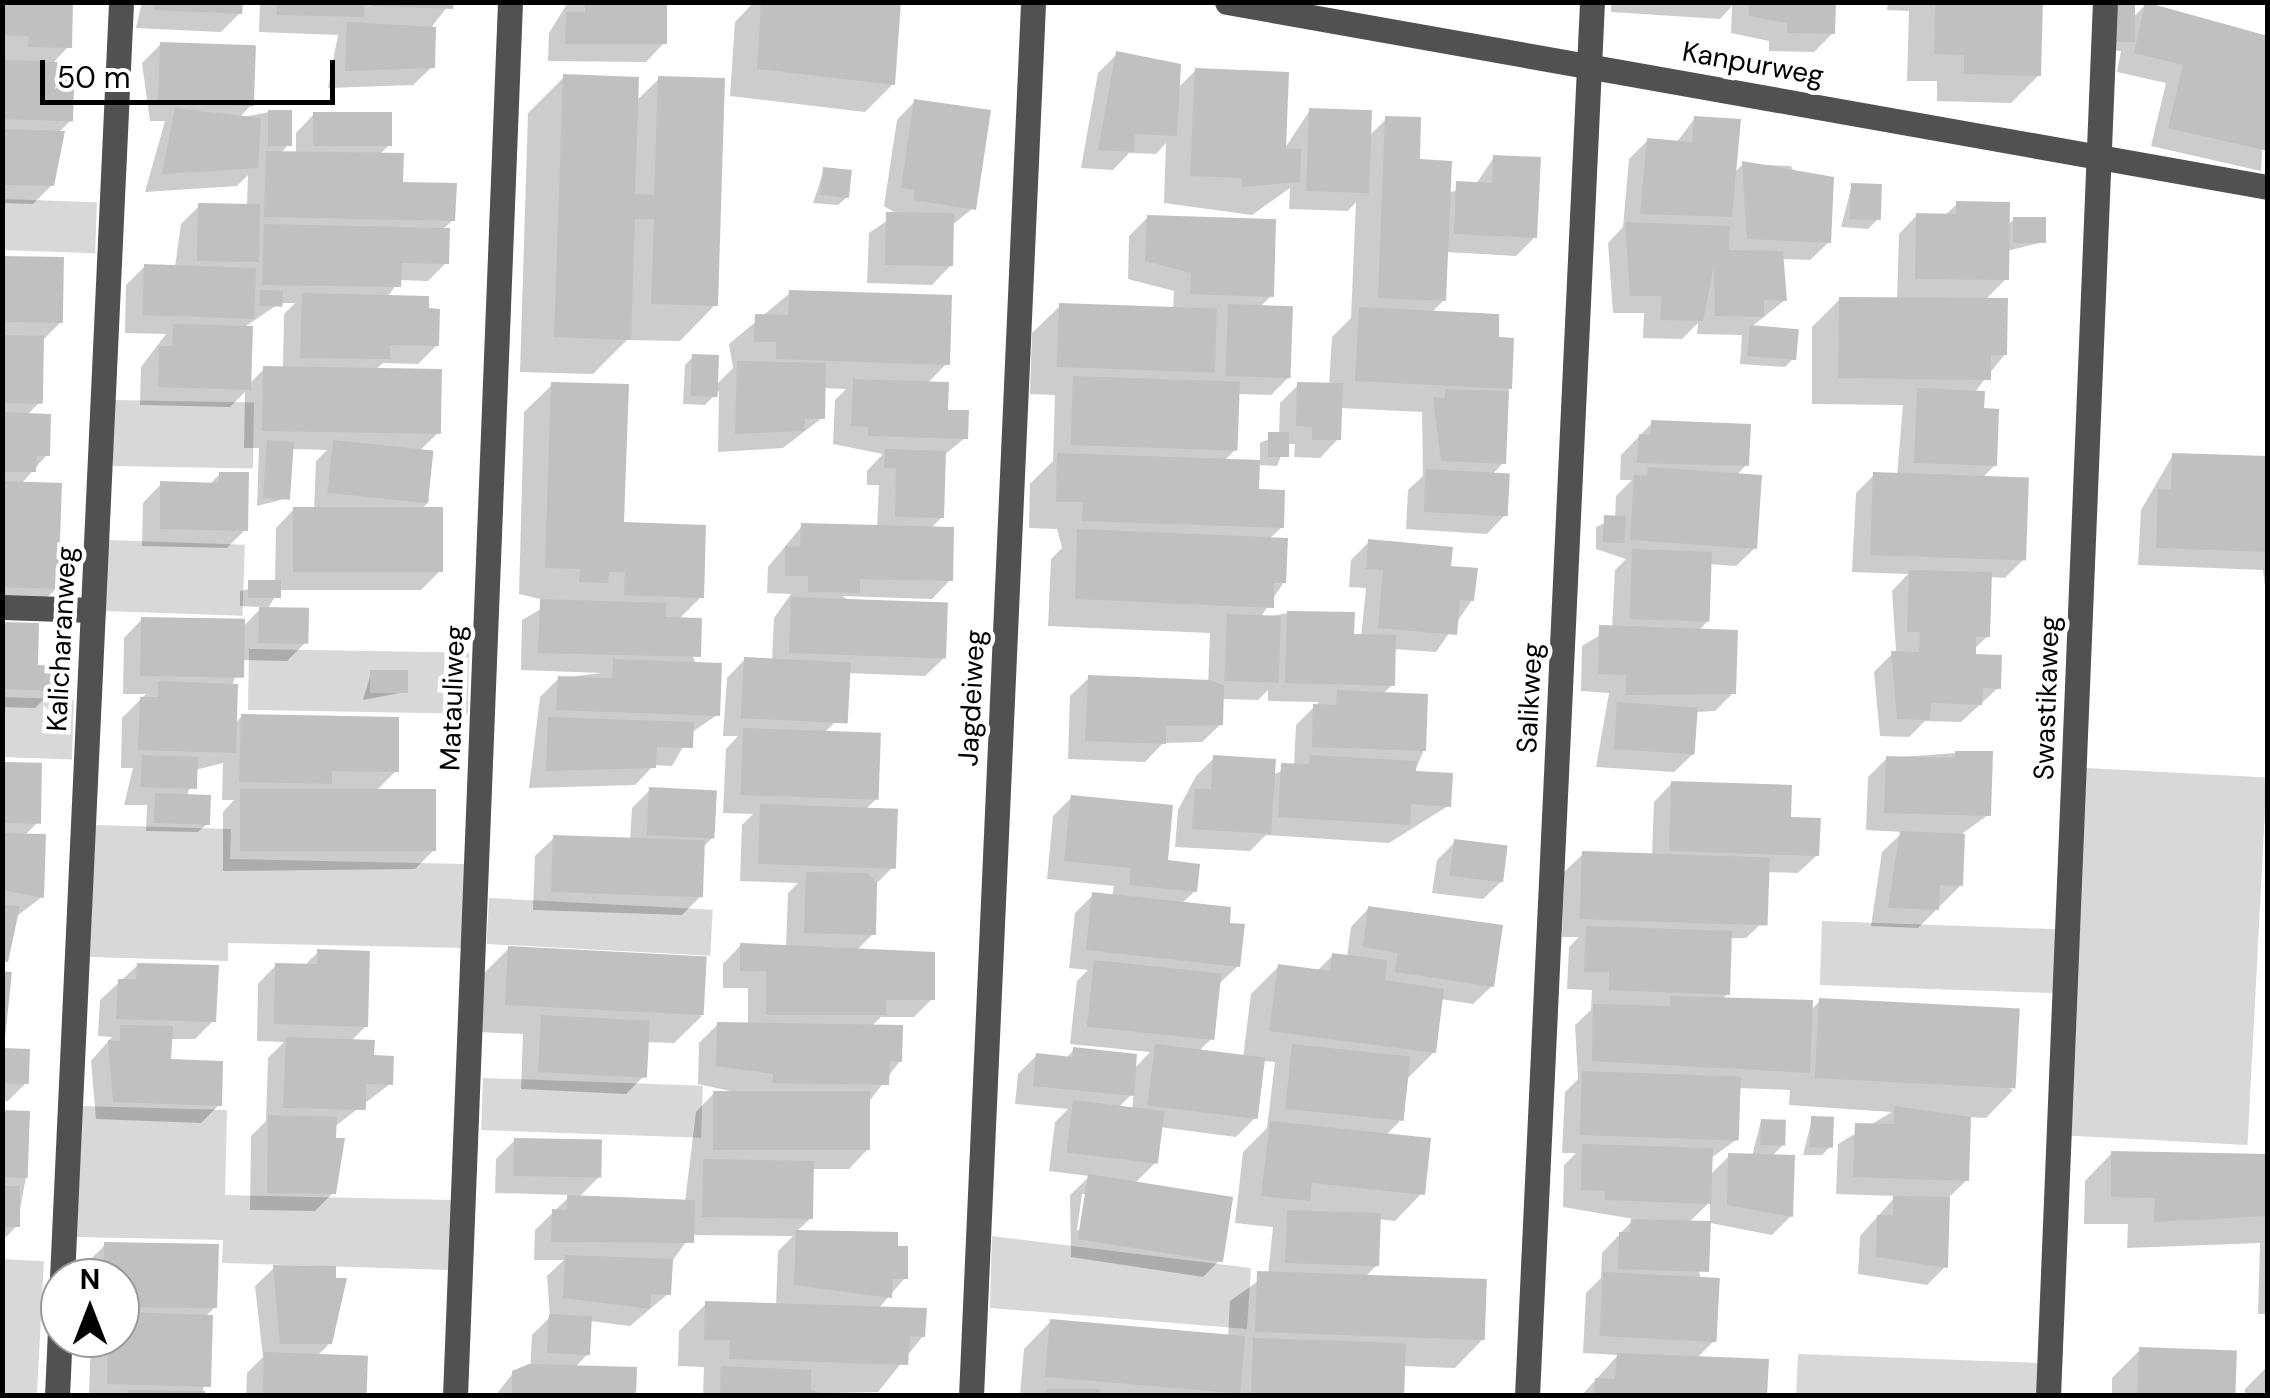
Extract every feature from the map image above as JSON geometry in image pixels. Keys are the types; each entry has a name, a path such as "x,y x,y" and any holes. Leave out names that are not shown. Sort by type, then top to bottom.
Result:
{"street":[{"name":"Kalicharanweg","path":"63,1258 121,2"},
{"name":"Matauliweg","path":"455,1396 510,2"},
{"name":"Jagdeiweg","path":"972,1396 1033,2"},
{"name":"Kanpurweg","path":"1227,2 2100,154 2268,188"},
{"name":"Salikweg","path":"1528,1396 1592,2"},
{"name":"Swastikaweg","path":"2048,1396 2106,2"},
{"path":"2,607 93,610"},
{"path":"57,1396 59,1358"}],"shaded area":[{"path":"3,199 97,202 95,253 2,250"},
{"path":"114,400 254,402 253,468 113,466"},
{"path":"107,540 245,545 242,616 105,611"},
{"path":"249,649 469,653 468,714 248,710"},
{"path":"3,697 74,699 72,759 2,757"},
{"path":"2086,768 2267,777 2247,1145 2067,1135"},
{"path":"95,825 231,829 230,859 465,864 463,948 228,943 228,961 90,957"},
{"path":"489,898 713,910 710,956 487,944"},
{"path":"1822,921 2060,929 2058,993 1820,985"},
{"path":"483,1078 703,1086 701,1138 481,1130"},
{"path":"80,1106 227,1110 225,1195 452,1200 450,1270 222,1263 223,1240 76,1237"},
{"path":"992,1236 1251,1268 1247,1329 990,1308"},
{"path":"3,1259 40,1261 37,1396 2,1394"},
{"path":"1798,1354 2041,1363 2039,1395 1796,1396"}],"building":[{"path":"2,2 73,2 72,48 28,47 29,36 2,35"},
{"path":"154,2 243,2 242,14 154,10"},
{"path":"277,2 365,2 364,17 277,15"},
{"path":"372,2 454,2 453,9 372,6"},
{"path":"585,2 667,2 667,44 565,44 566,12 585,12"},
{"path":"761,2 901,2 895,85 757,69"},
{"path":"1749,2 1836,2 1835,34 1787,33 1787,23 1749,16"},
{"path":"1935,2 2043,2 2041,76 1964,74 1964,55 1934,54"},
{"path":"2145,2 2268,36 2268,151 2168,128 2183,65 2134,53"},
{"path":"2110,4 2135,4 2135,42 2110,42"},
{"path":"347,22 436,27 435,68 345,71"},
{"path":"160,42 256,45 254,106 158,103"},
{"path":"1116,51 1181,64 1177,136 1135,134 1134,152 1098,150"},
{"path":"2,60 75,63 73,122 2,119"},
{"path":"1195,68 1289,72 1286,149 1301,149 1300,182 1242,187 1242,178 1190,176"},
{"path":"563,74 639,77 635,194 654,195 658,76 725,78 718,306 651,304 654,219 635,219 631,340 554,337"},
{"path":"914,99 991,110 976,210 914,200 915,190 901,188"},
{"path":"175,108 261,118 258,168 162,174"},
{"path":"1309,108 1372,110 1369,193 1306,191"},
{"path":"268,110 292,110 292,146 268,146"},
{"path":"313,112 392,112 392,146 313,146"},
{"path":"1385,116 1421,117 1420,159 1452,161 1446,301 1378,298"},
{"path":"1694,116 1741,119 1732,217 1640,214 1647,138 1692,142"},
{"path":"2,129 65,131 54,186 2,185"},
{"path":"266,151 404,153 403,182 457,183 455,221 264,217"},
{"path":"1493,155 1541,157 1537,238 1454,234 1456,181 1492,183"},
{"path":"1742,161 1834,177 1831,243 1747,239"},
{"path":"823,167 852,170 849,198 820,195"},
{"path":"1851,183 1882,184 1881,220 1850,219"},
{"path":"1956,201 2010,202 2009,280 1915,279 1916,213 1956,214"},
{"path":"198,203 260,204 259,262 197,261"},
{"path":"886,212 954,213 953,266 885,265"},
{"path":"1147,215 1276,219 1274,297 1190,294 1191,273 1145,261"},
{"path":"2013,217 2046,217 2046,243 2013,243"},
{"path":"1625,222 1730,226 1729,250 1783,251 1787,301 1764,300 1764,317 1715,316 1714,266 1703,321 1660,320 1662,296 1630,296"},
{"path":"264,224 450,228 449,264 402,263 401,287 262,285"},
{"path":"2,256 64,257 63,323 2,322"},
{"path":"144,264 256,268 254,319 142,315"},
{"path":"260,290 283,291 282,307 259,306"},
{"path":"789,290 952,295 950,365 776,359 776,342 754,342 755,314 788,315"},
{"path":"302,293 429,296 429,308 440,309 439,346 390,345 390,359 300,358"},
{"path":"1839,297 2008,298 2007,355 1991,355 1991,380 1838,378"},
{"path":"1059,303 1217,309 1215,372 1057,367"},
{"path":"1228,304 1293,306 1290,378 1225,376"},
{"path":"1359,307 1499,314 1499,337 1514,338 1512,389 1355,381"},
{"path":"173,324 253,326 251,390 158,387 159,346 172,346"},
{"path":"1750,325 1799,329 1796,360 1747,356"},
{"path":"2,335 44,336 43,404 2,403"},
{"path":"692,354 719,355 718,397 691,396"},
{"path":"737,361 826,363 825,419 805,419 804,431 735,434"},
{"path":"263,366 442,369 441,434 262,431"},
{"path":"1073,376 1240,382 1237,451 1071,445"},
{"path":"853,379 949,382 948,410 969,410 968,439 868,436 868,427 851,426"},
{"path":"551,382 629,384 624,522 706,525 704,598 624,595 625,572 609,572 608,583 579,582 580,569 545,568"},
{"path":"1297,382 1343,383 1341,440 1312,440 1312,427 1296,426"},
{"path":"1917,388 1985,391 1984,408 1999,409 1997,466 1914,463"},
{"path":"1445,389 1509,391 1506,464 1441,461 1433,397 1445,398"},
{"path":"2,412 51,414 50,456 37,456 36,472 2,472"},
{"path":"1651,420 1751,424 1749,466 1637,463 1639,434 1651,435"},
{"path":"1268,432 1289,432 1289,457 1268,457"},
{"path":"267,440 294,442 290,500 263,498"},
{"path":"333,440 433,451 428,503 327,493"},
{"path":"885,449 946,451 944,518 895,517 896,468 884,468"},
{"path":"1057,453 1260,460 1259,489 1285,490 1284,528 1082,521 1083,502 1056,502"},
{"path":"2172,453 2268,456 2268,552 2156,548 2158,489 2171,490"},
{"path":"1648,467 1762,475 1757,549 1630,540 1634,475 1647,476"},
{"path":"1426,469 1510,473 1508,516 1424,512"},
{"path":"219,472 249,472 248,531 160,529 160,481 219,483"},
{"path":"1873,472 2029,477 2026,560 1870,555"},
{"path":"2,481 62,483 58,589 2,587"},
{"path":"293,507 443,507 443,572 293,572"},
{"path":"1604,515 1626,516 1625,543 1603,542"},
{"path":"801,523 954,527 953,581 860,579 860,593 808,592 808,576 785,576 785,546 800,547"},
{"path":"1077,529 1288,538 1286,583 1274,583 1274,608 1075,599"},
{"path":"1368,539 1453,547 1451,566 1478,568 1474,601 1460,600 1457,635 1378,628 1383,570 1366,569"},
{"path":"1632,549 1712,552 1710,622 1630,619"},
{"path":"1909,570 1992,572 1990,637 1976,637 1976,654 2002,655 2001,689 1983,688 1982,705 1931,703 1930,720 1897,719 1891,651 1919,652 1920,632 1907,632"},
{"path":"248,580 281,580 281,598 248,598"},
{"path":"791,597 948,602 946,658 789,653"},
{"path":"540,599 666,603 666,617 702,618 701,657 538,653"},
{"path":"259,607 309,608 308,644 258,643"},
{"path":"1287,611 1355,612 1354,634 1396,635 1395,686 1285,683"},
{"path":"1227,614 1281,616 1279,683 1225,681"},
{"path":"141,617 245,619 244,678 140,676"},
{"path":"2,622 39,623 38,665 56,666 56,691 2,689"},
{"path":"1599,625 1738,630 1736,694 1626,695 1626,675 1598,674"},
{"path":"744,657 851,663 848,724 741,718"},
{"path":"613,659 722,663 720,716 556,710 558,676 612,678"},
{"path":"370,670 408,670 408,693 370,693"},
{"path":"1088,675 1211,680 1224,686 1223,725 1166,726 1166,744 1085,741"},
{"path":"158,681 238,684 236,753 138,750 140,697 158,697"},
{"path":"1337,690 1428,694 1426,751 1312,747 1313,704 1336,705"},
{"path":"1617,702 1698,708 1695,755 1614,749"},
{"path":"241,714 399,717 399,772 332,771 332,784 239,782"},
{"path":"548,717 694,722 693,748 657,747 656,768 546,771"},
{"path":"743,728 881,733 879,800 741,795"},
{"path":"1955,751 1993,751 1991,816 1884,813 1886,756 1955,758"},
{"path":"142,755 198,757 197,789 141,787"},
{"path":"1213,755 1276,759 1271,834 1192,829 1195,789 1211,789"},
{"path":"1310,755 1417,761 1416,771 1453,773 1451,807 1411,804 1410,825 1278,817 1281,763 1309,764"},
{"path":"2,762 42,763 41,824 2,823"},
{"path":"1671,781 1792,785 1791,817 1821,818 1819,856 1669,851"},
{"path":"649,787 717,791 714,838 646,835"},
{"path":"240,789 436,789 436,851 240,851"},
{"path":"155,793 211,795 210,825 154,823"},
{"path":"1071,795 1173,805 1168,860 1200,864 1197,892 1129,885 1131,868 1064,861"},
{"path":"760,804 898,809 896,869 758,864"},
{"path":"1900,831 1965,834 1963,886 1940,885 1939,910 1888,908"},
{"path":"2,833 46,834 44,898 2,890"},
{"path":"553,835 705,840 703,897 551,892"},
{"path":"1454,839 1508,846 1503,882 1449,876"},
{"path":"1582,851 1770,858 1768,926 1580,919"},
{"path":"806,872 868,873 877,883 876,935 804,933"},
{"path":"1092,892 1231,907 1230,923 1245,924 1240,967 1086,950"},
{"path":"2,905 20,906 8,962 2,962"},
{"path":"1368,906 1503,925 1494,987 1395,972 1398,953 1363,947"},
{"path":"1586,926 1732,931 1730,995 1609,990 1609,972 1584,972"},
{"path":"740,943 935,952 935,1000 886,1000 886,1015 766,1015 766,971 740,971"},
{"path":"508,946 707,956 704,1015 505,1005"},
{"path":"317,949 370,951 368,1027 274,1024 275,963 317,964"},
{"path":"1332,953 1387,960 1385,980 1444,989 1436,1053 1269,1031 1278,964 1330,971"},
{"path":"1094,960 1221,973 1214,1040 1087,1027"},
{"path":"137,963 219,965 216,1022 116,1019 118,979 136,979"},
{"path":"2,971 12,972 5,1037 2,1036"},
{"path":"1670,996 1813,1000 1810,1073 1592,1061 1593,1004 1670,1006"},
{"path":"1819,998 2020,1009 2016,1088 1815,1078"},
{"path":"541,1015 650,1021 647,1078 538,1072"},
{"path":"717,1022 903,1025 902,1062 890,1061 889,1085 773,1083 773,1074 716,1066"},
{"path":"120,1025 173,1026 171,1059 223,1061 222,1106 113,1102 108,1040 120,1041"},
{"path":"286,1037 375,1040 374,1055 394,1056 393,1085 366,1084 366,1110 283,1108"},
{"path":"1155,1044 1265,1058 1258,1119 1147,1106"},
{"path":"1292,1044 1410,1056 1404,1121 1285,1109"},
{"path":"1073,1047 1137,1054 1134,1096 1033,1086 1036,1053 1072,1057"},
{"path":"2,1048 30,1049 29,1084 2,1083"},
{"path":"1582,1071 1741,1077 1739,1141 1580,1135"},
{"path":"713,1091 870,1091 870,1150 713,1150"},
{"path":"1073,1100 1164,1111 1158,1164 1067,1153"},
{"path":"1894,1106 1971,1117 1969,1181 1853,1177 1855,1123 1894,1124"},
{"path":"2,1110 30,1111 28,1178 2,1177"},
{"path":"268,1115 337,1117 336,1138 345,1138 336,1194 267,1193"},
{"path":"1811,1116 1834,1117 1833,1148 1810,1147"},
{"path":"1761,1119 1786,1120 1785,1146 1760,1145"},
{"path":"1270,1121 1431,1138 1425,1195 1312,1183 1310,1201 1261,1196"},
{"path":"514,1138 602,1140 601,1178 513,1176"},
{"path":"1582,1144 1713,1148 1711,1204 1605,1200 1605,1191 1581,1190"},
{"path":"2111,1151 2268,1154 2268,1216 2154,1222 2155,1198 2111,1197"},
{"path":"1728,1153 1795,1155 1793,1217 1727,1205"},
{"path":"703,1159 814,1161 813,1219 702,1217"},
{"path":"1088,1174 1233,1197 1223,1262 1078,1239"},
{"path":"2,1186 20,1186 20,1227 2,1227"},
{"path":"567,1195 695,1200 694,1243 551,1242 552,1209 567,1210"},
{"path":"1893,1196 1950,1197 1948,1268 1876,1257 1877,1215 1893,1215"},
{"path":"1287,1210 1381,1213 1379,1266 1285,1263"},
{"path":"1631,1219 1711,1221 1709,1272 1618,1269 1619,1232 1630,1232"},
{"path":"796,1230 898,1232 898,1246 908,1246 908,1279 893,1279 892,1298 794,1285"},
{"path":"104,1242 219,1244 217,1308 140,1307 140,1258 104,1258"},
{"path":"565,1255 673,1259 671,1295 651,1294 650,1309 563,1298"},
{"path":"273,1265 336,1266 336,1278 347,1278 332,1344 280,1344"},
{"path":"1257,1271 1487,1279 1485,1340 1255,1332"},
{"path":"1603,1272 1720,1278 1716,1342 1600,1336"},
{"path":"705,1301 927,1308 925,1337 910,1336 908,1365 729,1359 730,1340 704,1340"},
{"path":"140,1313 213,1315 211,1387 107,1384 108,1358 140,1358"},
{"path":"549,1314 592,1316 590,1355 547,1353"},
{"path":"1050,1319 1245,1336 1240,1394 1045,1377"},
{"path":"1253,1338 1406,1343 1404,1396 1251,1396"},
{"path":"2139,1347 2237,1350 2235,1396 2137,1396"},
{"path":"264,1352 368,1356 367,1396 262,1396"},
{"path":"1617,1353 1769,1359 1767,1396 1594,1396 1595,1378 1615,1379"},
{"path":"529,1364 637,1367 636,1396 512,1396 512,1371"},
{"path":"721,1366 811,1370 811,1389 826,1396 720,1396"},
{"path":"1046,1389 1099,1389 1099,1396 1046,1396"},
{"path":"128,1390 205,1391 205,1396 128,1396"}]}
